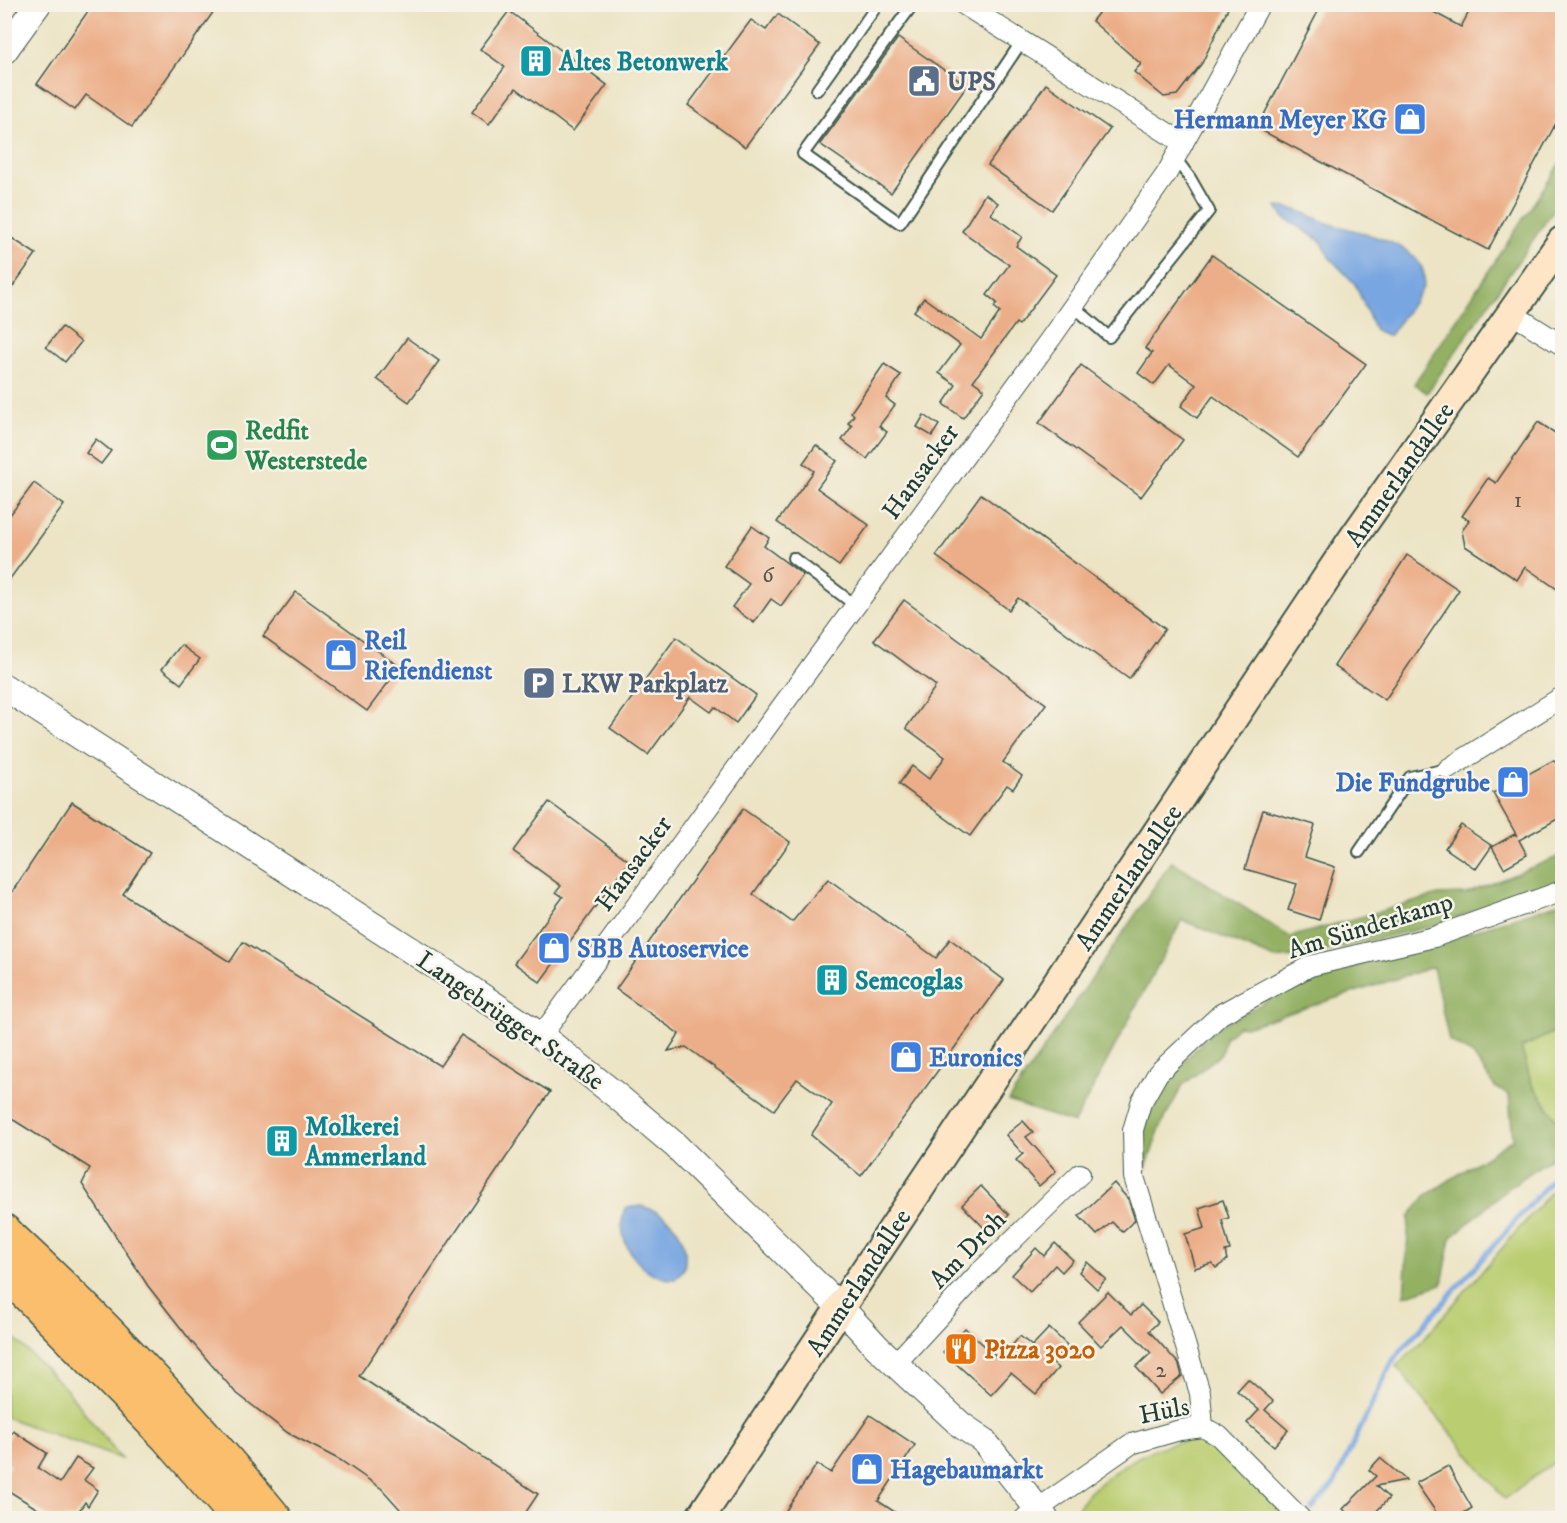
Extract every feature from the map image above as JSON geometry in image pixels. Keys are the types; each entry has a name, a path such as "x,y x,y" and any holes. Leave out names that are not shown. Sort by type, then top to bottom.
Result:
{"highway":[{"path":"4,1231 131,1354 203,1432 276,1518"},
{"path":"4,1271 168,1437 238,1518"}],"main road":[{"name":"Ammerlandallee","path":"700,1518 1354,537 1563,240"}],"street":[{"path":"4,51 38,4"},
{"path":"963,4 1022,41 1179,151"},
{"name":"Hansacker","path":"541,1036 1073,306 1179,151 1260,4"},
{"path":"1512,313 1563,345"},
{"name":"Langebrügger Straße","path":"4,687 541,1036 675,1145 895,1364 961,1425 973,1447 1033,1516"},
{"path":"1448,769 1563,697"},
{"name":"Am Sünderkamp","path":"1203,1427 1200,1393 1134,1177 1133,1130 1141,1103 1158,1073 1221,1014 1310,966 1434,937 1563,891"},
{"name":"Am Droh","path":"895,1364 977,1275 1080,1174"},
{"name":"Hüls","path":"1033,1516 1131,1444 1179,1430 1203,1427 1219,1436 1300,1518"}],"lane":[{"path":"817,90 878,4"},
{"path":"913,4 803,154 900,223 1022,41"},
{"path":"1073,306 1109,337 1209,211 1179,151"},
{"path":"793,558 855,605"},
{"path":"1359,852 1410,777 1448,769"}],"green space":[{"path":"1562,160 1562,198 1427,393 1414,384"},
{"path":"1562,855 1562,880 1437,925 1304,956 1275,959 1182,920 1074,1123 1008,1101 1172,861 1290,937 1438,895 1466,894"},
{"path":"1562,902 1562,1028 1521,1048 1532,1084 1562,1127 1562,1150 1506,1190 1451,1238 1442,1284 1404,1296 1409,1217 1425,1196 1513,1139 1509,1095 1495,1087 1473,1055 1449,1041 1433,967 1246,1027 1238,1026 1225,1038 1221,1054 1183,1085 1161,1125 1146,1168 1141,1139 1147,1110 1171,1074 1216,1028 1306,980 1424,947"},
{"path":"1562,1028 1562,1127 1532,1084 1521,1048"},
{"path":"1562,1179 1562,1467 1557,1460 1505,1499 1396,1366 1413,1351"},
{"path":"4,1328 68,1391 121,1459 5,1417"},
{"path":"1198,1439 1220,1449 1289,1518 1076,1518 1084,1499 1094,1489 1140,1456 1161,1447"}],"water":[{"path":"1277,207 1293,209 1326,223 1393,243 1418,261 1423,273 1423,287 1389,336 1375,330 1355,284 1329,257 1322,242 1283,217"},
{"path":"641,1206 670,1221 681,1237 685,1257 684,1269 675,1279 663,1278 651,1273 641,1265 626,1245 622,1220 625,1208"}],"building":[{"path":"93,4 219,4 132,127 86,95 75,110 37,84"},
{"path":"1105,4 1230,4 1202,63 1177,95 1164,97 1134,72 1141,64 1092,21"},
{"name":"Hermann Meyer KG","path":"1322,4 1419,4 1461,27 1473,4 1563,4 1563,110 1488,250 1257,128"},
{"name":"Altes Betonwerk","path":"509,11 607,85 573,131 516,88 489,124 472,112 505,67 480,49"},
{"path":"778,14 820,45 745,147 688,105 751,20 766,30"},
{"path":"898,38 967,86 891,193 820,144"},
{"path":"1046,84 1110,129 1052,210 988,165"},
{"path":"985,194 998,203 991,214 1022,237 1016,246 1056,275 1019,325 1016,323 973,381 984,389 963,418 943,404 956,385 939,373 960,345 914,311 924,298 981,339 1000,312 994,307 997,303 987,295 1009,265 962,231"},
{"path":"4,233 36,254 4,299"},
{"path":"1212,255 1366,364 1298,457 1213,396 1197,418 1181,406 1196,385 1169,365 1154,385 1138,373 1152,353 1145,348"},
{"path":"62,327 81,342 65,362 46,347"},
{"path":"407,338 439,361 409,402 377,379"},
{"path":"884,364 901,375 886,398 895,405 879,426 887,432 867,459 842,440 852,426 848,423 854,415 851,412"},
{"path":"1081,365 1183,440 1141,497 1039,423"},
{"path":"924,415 939,425 932,436 917,427"},
{"path":"1538,422 1563,438 1563,514 1556,523 1563,527 1563,593 1525,567 1517,580 1465,546 1462,531 1469,520 1462,516 1488,478 1496,483"},
{"path":"96,439 111,451 101,464 86,453"},
{"path":"816,445 837,461 817,488 869,525 839,566 777,522 814,471 803,463"},
{"path":"34,483 64,505 4,587 4,523"},
{"path":"981,494 1165,629 1129,679 1018,598 1009,610 936,556"},
{"path":"752,526 769,538 764,546 803,575 781,606 771,599 754,623 732,607 749,584 724,566"},
{"path":"1407,555 1459,590 1385,700 1334,666"},
{"path":"296,592 400,667 367,711 263,636"},
{"path":"904,600 1046,704 1003,762 1022,776 1013,789 1007,785 970,836 899,784 912,766 929,779 945,757 906,728 936,686 874,640"},
{"path":"676,637 756,695 736,723 715,707 711,712 690,697 648,755 610,728"},
{"path":"181,645 200,659 181,684 162,669"},
{"path":"1554,760 1563,776 1563,816 1519,840 1527,855 1504,868 1492,847 1515,834 1517,836 1493,793"},
{"name":"Molkerei Ammerland","path":"72,802 150,853 123,894 230,962 243,942 440,1066 461,1035 550,1092 359,1376 538,1494 522,1518 408,1518 382,1489 340,1460 288,1433 235,1392 148,1286 82,1184 90,1168 4,1114 4,904"},
{"path":"549,802 629,861 540,982 514,963 563,897 556,892 561,886 513,851"},
{"path":"743,809 790,842 753,894 792,922 828,879 936,958 950,939 1004,980 861,1176 811,1135 832,1104 797,1079 774,1110 686,1047 668,1051 679,1034 616,989"},
{"path":"1263,810 1315,825 1305,857 1335,867 1319,920 1288,910 1297,884 1245,869"},
{"path":"1461,825 1492,846 1476,869 1445,848"},
{"path":"1023,1121 1033,1132 1026,1137 1056,1171 1039,1186 1016,1160 1023,1154 1006,1135"},
{"path":"1114,1183 1128,1199 1135,1220 1122,1232 1112,1222 1097,1235 1079,1216"},
{"path":"981,1186 1009,1215 990,1234 962,1205"},
{"path":"1223,1200 1229,1218 1222,1220 1230,1250 1225,1251 1227,1260 1216,1268 1212,1263 1195,1268 1185,1234 1205,1228 1199,1208"},
{"path":"1055,1243 1073,1260 1062,1272 1055,1265 1030,1292 1012,1275 1036,1248 1044,1256"},
{"path":"1087,1262 1106,1279 1097,1289 1079,1272"},
{"path":"1108,1292 1131,1315 1141,1305 1158,1322 1149,1331 1179,1364 1182,1376 1160,1394 1136,1367 1151,1353 1123,1325 1101,1346 1078,1322"},
{"path":"965,1328 1000,1360 1020,1336 1032,1346 1049,1328 1068,1346 1052,1363 1058,1368 1036,1394 1011,1373 991,1395 943,1352"},
{"path":"1248,1379 1273,1401 1265,1410 1288,1430 1274,1446 1247,1423 1259,1410 1237,1391"},
{"name":"Hagebaumarkt","path":"870,1415 915,1445 878,1501 904,1518 781,1518 817,1464 831,1473"},
{"path":"13,1431 47,1453 38,1468 60,1483 76,1458 93,1468 84,1480 98,1490 88,1506 85,1502 74,1518 52,1518 4,1488 4,1474 10,1465 4,1461 4,1445"},
{"path":"1380,1458 1406,1480 1376,1486 1389,1498 1370,1518 1353,1518 1343,1509 1376,1476 1369,1470"},
{"path":"1448,1466 1472,1508 1456,1518 1440,1518 1416,1483"}],"waterway":[{"path":"1312,1508 1334,1484 1393,1360 1562,1168"}],"place":[{"name":"Altes Betonwerk","path":"536,61"},
{"name":"UPS","path":"924,81"},
{"name":"Hermann Meyer KG","path":"1410,119"},
{"name":"Redfit Westerstede","path":"222,445"},
{"name":"Reil Riefendienst","path":"341,655"},
{"name":"LKW Parkplatz","path":"539,683"},
{"name":"Die Fundgrube","path":"1513,782"},
{"name":"SBB Autoservice","path":"554,948"},
{"name":"Semcoglas","path":"832,980"},
{"name":"Euronics","path":"906,1057"},
{"name":"Molkerei Ammerland","path":"282,1141"},
{"name":"Pizza 3020","path":"961,1349"},
{"name":"Hagebaumarkt","path":"867,1469"}]}
